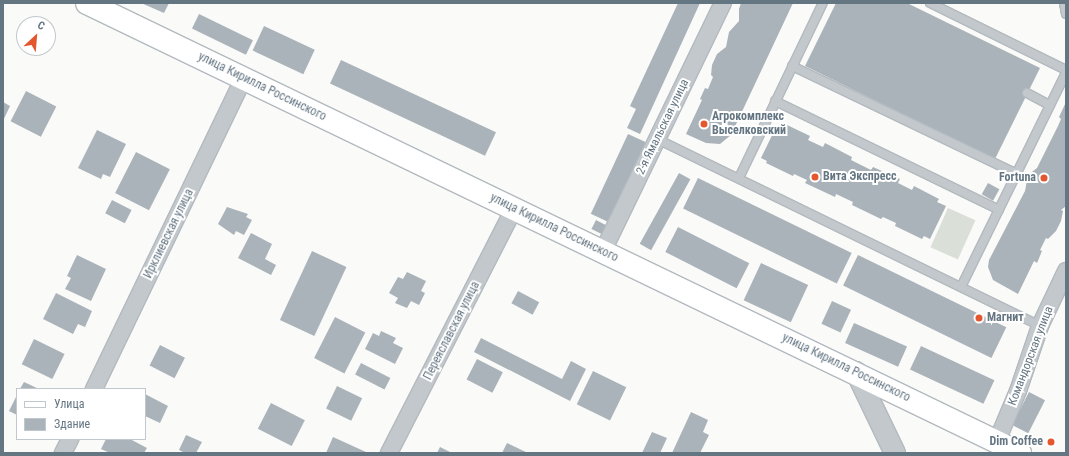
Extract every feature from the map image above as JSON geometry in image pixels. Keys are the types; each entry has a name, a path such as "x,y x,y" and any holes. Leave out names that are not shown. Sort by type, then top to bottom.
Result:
{"main road":[{"name":"улица Кирилла Россинского","path":"87,3 603,252 856,372 1020,453"}],"street":[{"name":"2-я Ямальская улица","path":"603,252 723,3"},
{"name":"Ирклиевская улица","path":"94,388 244,78"},
{"name":"Переяславская улица","path":"389,453 514,209"},
{"name":"Командорская улица","path":"997,441 1018,391 1040,326 1066,271"},
{"path":"856,372 895,453"},
{"path":"63,453 70,440"}],"lane":[{"path":"739,178 823,3"},
{"path":"930,3 1066,71 961,287"},
{"path":"1064,3 1066,14"},
{"path":"792,66 1016,174"},
{"path":"1027,93 1050,105"},
{"path":"775,101 999,210"},
{"path":"658,139 1040,326"}],"shaded area":[{"path":"948,208 975,220 958,259 931,247"}],"building":[{"path":"141,3 169,3 164,13"},
{"path":"678,3 700,3 640,134 627,128 636,109 630,106"},
{"path":"741,3 793,3 731,135 720,144 706,143 686,134 702,100 700,99 705,88 708,89 713,77 711,75 712,65 717,54 726,47 729,32 739,21 739,9"},
{"path":"836,3 907,3 1040,68 995,159 805,66"},
{"path":"199,14 253,40 246,55 192,28"},
{"path":"264,26 315,50 303,74 253,50"},
{"path":"341,60 496,132 485,156 330,84"},
{"path":"26,91 56,106 41,137 11,121"},
{"path":"3,102 10,106 3,121"},
{"path":"1066,102 1066,206 1061,210 1063,211 1061,221 1056,231 1048,239 1046,238 1040,250 1042,251 1037,263 1034,261 1018,294 993,280 988,267 989,260 1025,191 1028,175 1037,168 1058,126 1061,119 1059,117"},
{"path":"785,124 810,136 808,140 823,147 825,143 852,157 851,160 871,170 873,167 900,179 898,183 912,190 914,186 939,199 937,202 946,206 930,239 924,236 922,239 895,226 896,223 883,217 881,219 852,205 853,202 836,194 835,197 805,183 807,180 794,174 793,176 766,163 767,161 761,158 777,125 783,128"},
{"path":"97,130 126,144 110,177 103,174 101,179 78,168"},
{"path":"628,134 647,143 610,223 591,214"},
{"path":"136,152 170,169 149,210 115,193"},
{"path":"679,173 690,179 651,250 640,244"},
{"path":"698,178 852,253 837,284 683,209"},
{"path":"988,183 999,189 993,201 982,194"},
{"path":"112,200 132,210 125,223 105,213"},
{"path":"227,207 248,214 246,217 252,220 244,235 236,231 234,235 218,224"},
{"path":"596,220 608,226 603,235 591,229"},
{"path":"678,227 749,263 737,288 665,252"},
{"path":"251,233 272,244 265,259 276,265 271,275 238,258"},
{"path":"312,251 346,267 314,336 280,320"},
{"path":"77,255 106,269 91,301 65,289 71,278 67,276"},
{"path":"858,255 1006,327 991,358 843,286"},
{"path":"761,263 808,285 791,322 744,300"},
{"path":"407,272 426,281 421,291 425,293 419,305 411,301 407,308 395,303 398,298 389,293 398,277 403,279"},
{"path":"518,291 539,302 533,315 511,303"},
{"path":"56,293 92,311 85,327 78,324 73,334 43,319"},
{"path":"832,301 851,310 840,333 821,324"},
{"path":"335,317 365,332 344,373 314,358"},
{"path":"854,323 907,347 898,367 845,343"},
{"path":"381,331 396,338 393,343 403,348 395,364 365,349 373,333 379,336"},
{"path":"481,338 562,379 571,361 586,369 570,401 474,352"},
{"path":"34,339 65,354 52,379 22,364"},
{"path":"160,345 185,358 175,378 150,365"},
{"path":"921,346 994,380 983,404 910,370"},
{"path":"477,359 503,372 492,393 467,379"},
{"path":"361,363 390,378 385,390 355,375"},
{"path":"593,371 626,387 610,420 577,404"},
{"path":"24,382 37,388 21,388"},
{"path":"337,386 362,398 351,421 326,408"},
{"path":"1029,392 1045,400 1028,433 1012,425"},
{"path":"146,395 168,406 160,423 146,416"},
{"path":"16,397 16,414 9,411"},
{"path":"271,403 305,420 292,446 258,429"},
{"path":"691,412 708,420 703,432 709,435 700,453 672,453"},
{"path":"652,432 667,438 660,453 642,453"},
{"path":"186,435 202,442 196,453 185,453 179,450"},
{"path":"333,437 366,452 326,453"},
{"path":"106,440 132,440 147,448 144,453 110,453 101,449"},
{"path":"507,443 528,453 502,453"},
{"path":"440,447 452,453 437,453"}],"place":[{"name":"Агрокомплекс Выселковский","path":"704,124"},
{"name":"Вита Экспресс","path":"815,177"},
{"name":"Fortuna","path":"1044,178"},
{"name":"Магнит","path":"979,318"},
{"name":"Dim Coffee","path":"1051,442"}]}
